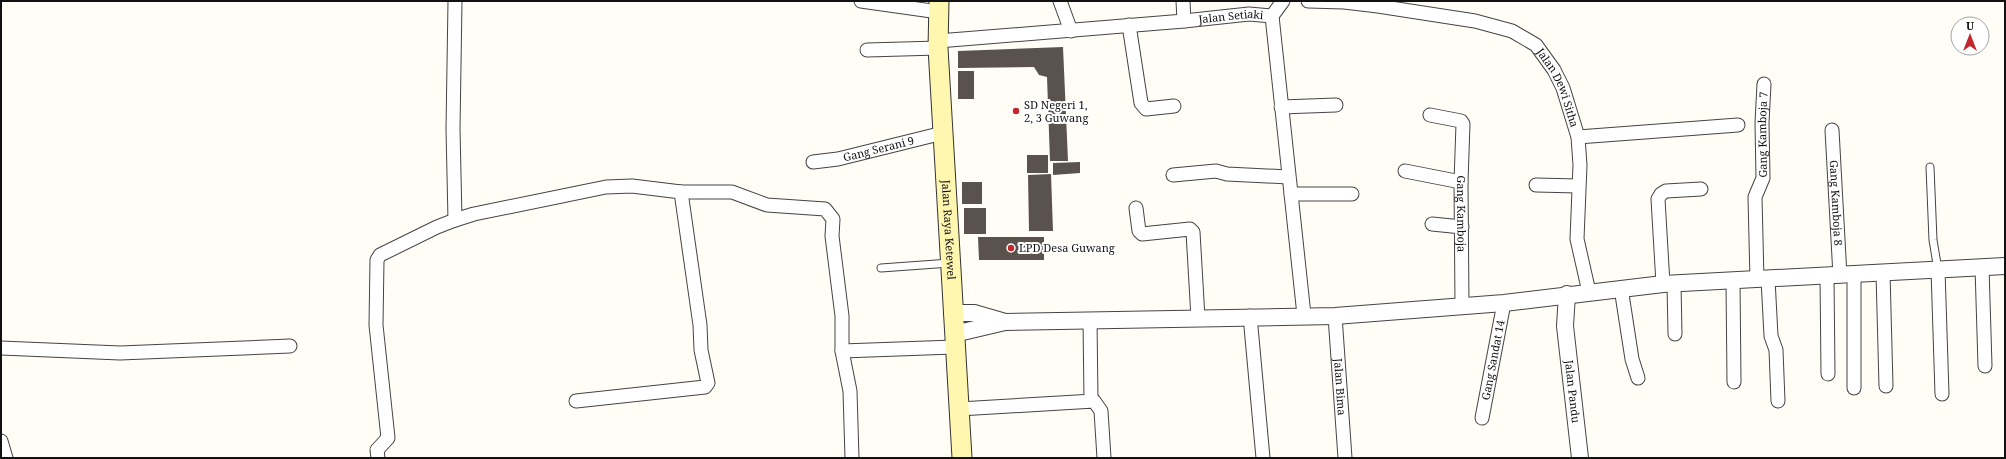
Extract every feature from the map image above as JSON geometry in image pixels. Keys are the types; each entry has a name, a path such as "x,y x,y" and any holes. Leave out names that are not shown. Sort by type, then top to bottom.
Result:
{"main road":[{"name":"Jalan Raya Ketewel","path":"939,6 938,44 952,313 962,458"}],"street":[{"path":"455,1 453,130 455,220"},
{"path":"860,1 939,6"},
{"path":"1060,1 1071,31"},
{"path":"1183,1 1184,21"},
{"path":"1272,16 1284,1 1296,1"},
{"name":"Jalan Dewi Sitha","path":"1308,1 1344,2 1411,10 1475,21 1512,31 1536,45 1554,70 1563,88 1578,137 1577,239 1579,254 1589,292"},
{"name":"Jalan Setiaki","path":"866,50 1071,31 1129,24 1184,21 1249,14 1272,16 1288,177 1304,315"},
{"path":"1129,24 1141,103 1146,109 1174,106"},
{"name":"Gang Kamboja 7","path":"1764,84 1762,122 1763,178 1755,197 1762,280 1771,336 1776,350 1778,401"},
{"path":"1281,107 1336,105"},
{"name":"Gang Kamboja","path":"1430,115 1462,123 1462,306"},
{"path":"1578,137 1738,125"},
{"name":"Gang Kamboja 8","path":"1832,130 1840,276"},
{"name":"Gang Serani 9","path":"813,162 843,158 943,133"},
{"path":"1173,175 1216,171 1227,174 1288,177"},
{"path":"1405,171 1461,182"},
{"path":"1536,185 1578,186"},
{"path":"378,458 377,450 388,438 376,325 377,260 387,250 437,227 474,214 606,187 632,186 681,192 732,192 767,205 825,209 832,219 832,236 842,316 842,351 850,391 852,458"},
{"path":"1675,334 1658,199 1661,194 1666,191 1701,189"},
{"path":"576,400 705,387 708,383 701,350 700,325 681,192"},
{"path":"1291,194 1352,194"},
{"path":"1136,208 1139,231 1142,234 1190,229 1193,232 1198,318"},
{"path":"1432,224 1462,228"},
{"path":"952,313 974,313 1005,322 1304,315 1335,316 1546,298 1567,294 1669,284 1883,274 2005,266"},
{"path":"1982,267 1985,366"},
{"path":"1938,270 1942,394"},
{"path":"1883,274 1886,386"},
{"path":"1828,374 1840,276"},
{"path":"1840,276 1854,388"},
{"path":"1733,281 1734,382"},
{"path":"1621,288 1632,359 1638,378"},
{"name":"Jalan Pandu","path":"1567,294 1565,326 1580,458"},
{"name":"Jalan Pandu","path":"1546,298 1565,326"},
{"name":"Gang Sandat 14","path":"1482,418 1504,302"},
{"path":"1250,316 1262,458"},
{"name":"Jalan Bima","path":"1335,316 1345,458"},
{"path":"1090,320 1091,400"},
{"path":"842,351 954,341 1005,322"},
{"path":"1,348 120,353 290,346"},
{"path":"959,409 1091,400 1098,405 1101,411 1104,458"},
{"path":"1,440 6,458"}],"lane":[{"path":"1930,167 1933,240 1938,270"},
{"path":"881,268 950,263"}],"building":[{"path":"1063,47 1068,161 1050,161 1047,77 1039,75 1034,67 958,68 958,51"},
{"path":"958,71 974,71 974,99 958,99"},
{"path":"1027,155 1048,155 1048,173 1027,173"},
{"path":"1080,162 1080,173 1053,175 1053,163"},
{"path":"1051,174 1053,231 1029,231 1028,175"},
{"path":"962,182 982,182 982,204 962,204"},
{"path":"964,208 986,208 986,234 964,234"},
{"name":"LPD Desa Guwang","path":"978,237 1044,237 1044,260 979,260"}],"place":[{"name":"SD Negeri 1, 2, 3 Guwang","path":"1016,111"},
{"name":"LPD Desa Guwang","path":"1011,248"}]}
